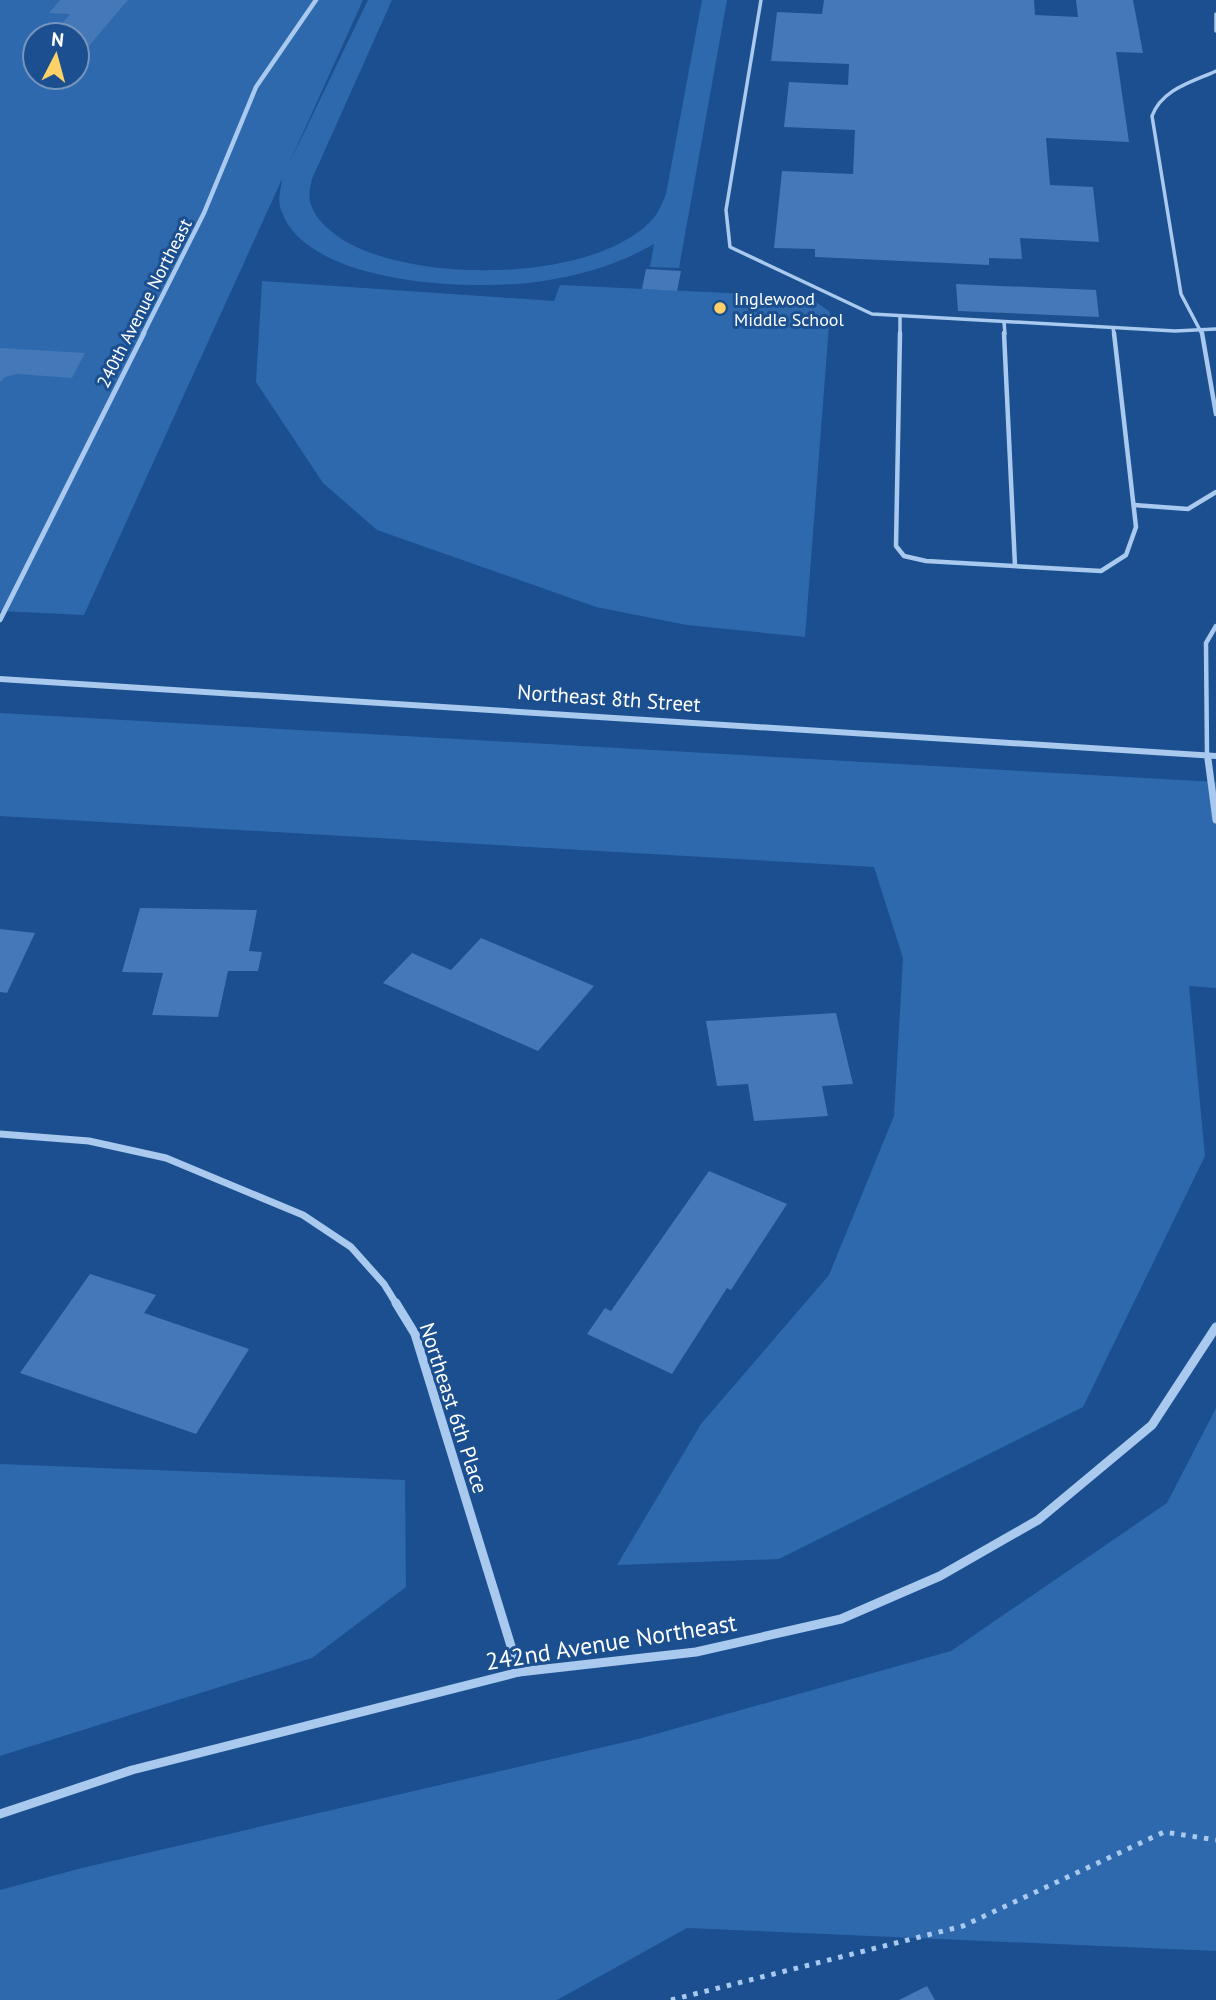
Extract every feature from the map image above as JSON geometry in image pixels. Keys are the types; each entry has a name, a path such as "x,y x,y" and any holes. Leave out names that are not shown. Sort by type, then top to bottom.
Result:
{"street":[{"name":"240th Avenue Northeast","path":"0,620 204,213 256,88 316,0"},
{"name":"Northeast 8th Street","path":"0,679 1212,756"},
{"path":"1212,756 1216,820"},
{"name":"Northeast 6th Place","path":"0,1134 89,1141 166,1158 303,1215 351,1247 384,1284 415,1334 519,1672"},
{"name":"242nd Avenue Northeast","path":"0,1814 132,1770 519,1672 696,1652 841,1619 940,1576 1038,1520 1152,1425 1216,1327"}],"lane":[{"path":"761,0 726,209 730,247 872,314 1175,331 1216,329"},
{"path":"1216,14 1216,31"},
{"path":"1216,74 1166,95 1155,106 1152,116 1181,294 1201,328 1216,414"},
{"path":"900,316 897,546 904,556 926,561 1101,572 1122,561 1132,548 1136,527 1113,328"},
{"path":"1004,322 1015,566"},
{"path":"1134,505 1188,509 1216,492"},
{"path":"1212,756 1206,643 1216,626"}],"path":[{"path":"671,2000 963,1926 1164,1832 1216,1840"}],"shaded area":[{"path":"0,0 363,0 288,166 368,0 392,0 312,179 309,195 313,210 320,221 343,240 374,254 412,264 500,270 545,266 586,257 622,242 653,219 666,194 702,0 727,0 679,268 650,267 654,244 603,267 576,275 520,284 442,284 400,279 360,270 325,256 297,236 281,210 279,198 282,179 84,615 0,611"},
{"path":"262,281 554,301 560,285 809,297 830,312 805,637 687,625 596,607 377,530 323,483 256,382"},
{"path":"0,713 1216,782 1216,988 1189,986 1205,1156 1083,1407 779,1559 617,1565 701,1424 829,1275 894,1116 903,958 874,867 0,816"},
{"path":"1216,1408 1216,1951 687,1928 557,2000 0,2000 0,1890 82,1868 638,1739 951,1651 1167,1503"},
{"path":"0,1464 405,1480 406,1587 312,1658 0,1756"}],"building":[{"path":"60,0 128,0 91,43 91,21 64,21 70,14 49,13"},
{"name":"Inglewood Middle School","path":"824,0 1034,0 1035,15 1078,17 1076,0 1133,0 1143,53 1116,52 1129,142 1046,138 1050,185 1093,187 1099,242 1020,238 1022,259 989,258 989,265 815,257 815,249 774,248 782,171 853,174 855,130 784,127 789,82 848,85 849,64 771,61 777,12 822,14"},
{"path":"646,269 681,271 677,291 642,289"},
{"path":"956,284 1096,290 1099,317 958,311"},
{"path":"0,348 85,353 72,378 17,374 5,377 0,382"},
{"path":"140,908 257,910 249,951 262,952 258,971 228,971 218,1017 152,1015 163,973 122,972"},
{"path":"0,929 35,933 7,993 0,992"},
{"path":"481,938 594,986 538,1051 383,983 412,953 451,970"},
{"path":"836,1013 853,1084 822,1086 828,1116 754,1121 748,1084 717,1086 706,1021"},
{"path":"709,1171 787,1204 731,1290 727,1288 672,1374 587,1334 605,1308 611,1311"},
{"path":"90,1274 156,1295 144,1313 249,1349 196,1434 20,1373"},
{"path":"927,1986 935,2000 899,2000"}],"place":[{"name":"Inglewood Middle School","path":"720,308"}]}
